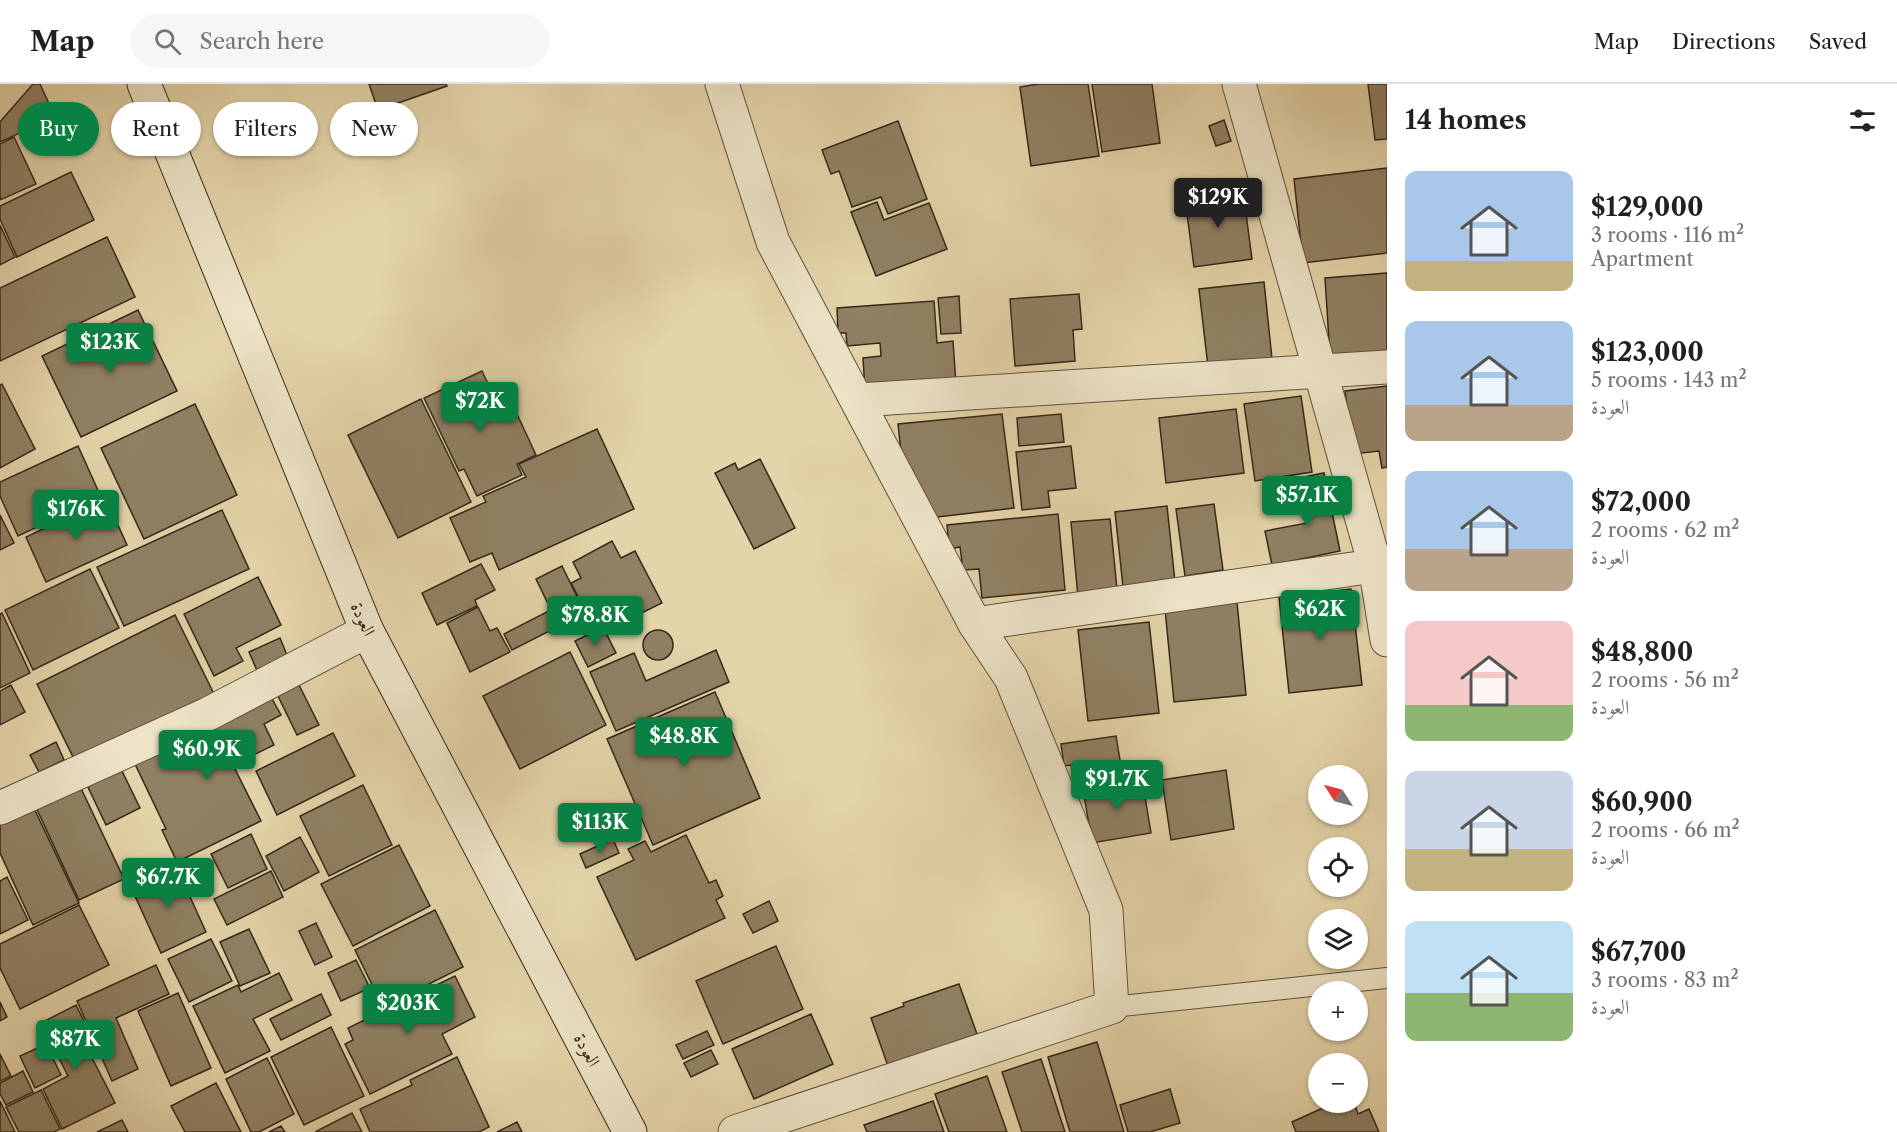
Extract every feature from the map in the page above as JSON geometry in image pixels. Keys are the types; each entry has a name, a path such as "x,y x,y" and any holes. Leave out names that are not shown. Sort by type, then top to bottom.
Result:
{"street":[{"name":"العودة","path":"144,84 367,631 630,1132"},
{"path":"722,84 773,242 975,624 1011,678 1106,910 1112,1007 735,1132"},
{"path":"1239,84 1321,372 1381,564 1387,640"},
{"path":"858,400 1387,367"},
{"path":"975,624 1381,564"},
{"path":"0,808 208,714 367,631"}],"lane":[{"path":"1112,1007 1387,978"}],"building":[{"path":"33,84 40,84 48,102 18,102 18,134 0,142 0,122"},
{"path":"369,84 446,84 447,86 401,102 375,102"},
{"path":"1038,84 1088,84 1099,156 1031,166 1020,87"},
{"path":"1092,84 1152,84 1160,143 1102,152"},
{"path":"1368,84 1387,84 1387,139 1375,140"},
{"path":"1224,120 1231,141 1216,146 1209,126"},
{"path":"898,121 927,199 888,214 881,197 852,207 839,171 831,174 822,150"},
{"path":"14,137 18,146 18,156 23,156 36,184 0,200 0,144"},
{"path":"1387,168 1387,253 1303,263 1294,179"},
{"path":"71,172 94,220 17,257 0,219 0,206"},
{"path":"1243,191 1252,259 1194,267 1185,199"},
{"path":"877,202 884,220 929,203 947,249 876,276 851,212"},
{"path":"0,225 15,257 0,265"},
{"path":"107,237 135,297 0,361 0,288"},
{"path":"1387,273 1387,354 1330,357 1325,278"},
{"path":"1264,282 1272,359 1208,367 1199,289"},
{"path":"1079,294 1082,329 1073,330 1075,361 1015,366 1010,299"},
{"path":"959,296 961,333 941,334 938,298"},
{"path":"934,301 937,343 953,341 956,384 865,391 863,358 881,356 880,343 847,346 846,333 838,333 837,308"},
{"path":"138,310 177,391 81,437 42,356"},
{"path":"482,371 504,418 516,412 536,455 517,464 522,475 477,496 464,469 459,471 424,398"},
{"path":"2,384 35,449 0,468 0,385"},
{"path":"1387,386 1387,467 1382,468 1379,451 1353,454 1345,391"},
{"path":"1301,396 1312,472 1255,481 1244,404"},
{"path":"421,399 471,502 398,538 348,435"},
{"path":"195,404 237,495 144,539 101,448"},
{"path":"1236,409 1244,473 1166,483 1159,418"},
{"path":"1002,414 1014,508 929,518 902,461 898,424"},
{"path":"1061,414 1064,442 1019,446 1017,418"},
{"path":"597,429 634,509 499,570 492,553 470,562 450,518 486,502 483,496 526,477 519,464"},
{"path":"78,446 101,497 18,536 0,496 0,482"},
{"path":"1071,446 1076,488 1048,491 1050,507 1022,510 1016,452"},
{"path":"760,459 795,528 754,549 715,473 735,463 738,470"},
{"path":"1324,473 1340,551 1272,565 1265,531 1307,523 1298,478"},
{"path":"106,499 127,545 46,582 26,537"},
{"path":"1214,504 1223,570 1185,576 1176,509"},
{"path":"1167,506 1175,582 1123,587 1115,512"},
{"path":"222,510 249,569 124,626 97,567"},
{"path":"1058,514 1065,590 982,598 979,569 963,570 960,547 949,549 947,525"},
{"path":"0,515 14,543 0,550"},
{"path":"1110,519 1118,599 1078,597 1071,522"},
{"path":"612,541 621,558 635,551 662,603 609,629 605,622 594,627 571,583 581,578 573,562"},
{"path":"481,564 495,590 475,600 477,606 437,625 422,593"},
{"path":"562,566 585,613 512,650 504,634 551,610 536,579"},
{"path":"90,569 119,628 33,670 5,610"},
{"path":"258,577 281,625 236,648 243,661 214,676 184,614"},
{"path":"1351,589 1362,685 1289,693 1279,597"},
{"path":"1237,602 1246,695 1174,702 1165,609"},
{"path":"478,607 490,631 497,628 510,652 470,672 447,623"},
{"path":"2,613 30,673 0,688 0,614"},
{"path":"175,615 216,698 78,767 37,684"},
{"path":"1149,622 1159,713 1088,721 1078,630"},
{"path":"603,627 616,653 588,667 575,641"},
{"path":"658,630 668,635 673,645 668,655 658,660 648,655 643,645 648,635"},
{"path":"280,638 289,660 258,673 249,652"},
{"path":"716,650 729,682 616,731 590,672 634,653 646,681"},
{"path":"570,652 606,725 520,769 483,696"},
{"path":"11,685 25,712 0,725 0,691"},
{"path":"299,685 319,725 297,735 278,696"},
{"path":"715,692 760,798 653,845 607,739"},
{"path":"271,697 281,715 264,724 274,745 233,765 261,821 177,862 162,830 166,829 135,764"},
{"path":"333,733 355,776 277,815 256,771"},
{"path":"1116,736 1123,778 1074,786 1071,765 1064,766 1061,744"},
{"path":"56,742 64,760 39,772 30,755"},
{"path":"120,767 140,808 106,825 86,783"},
{"path":"1226,770 1234,829 1171,840 1162,780"},
{"path":"1142,779 1151,833 1092,843 1083,789"},
{"path":"78,782 124,879 79,900 34,803"},
{"path":"363,785 392,845 329,876 300,816"},
{"path":"31,802 79,903 33,925 0,853 0,817"},
{"path":"251,834 267,869 228,888 211,854"},
{"path":"686,835 709,883 716,880 723,896 716,900 725,918 636,960 597,877 634,860 628,849 645,841 651,852"},
{"path":"300,837 319,872 284,891 266,856"},
{"path":"613,839 619,853 586,868 580,854"},
{"path":"399,845 430,906 353,946 321,884"},
{"path":"175,864 206,932 161,953 130,885"},
{"path":"271,871 283,897 227,925 214,899"},
{"path":"7,877 28,920 0,934 0,881"},
{"path":"769,901 778,921 753,933 743,914"},
{"path":"79,905 109,965 20,1009 0,968 0,944"},
{"path":"435,910 463,967 383,1007 355,950"},
{"path":"316,923 332,957 315,965 299,931"},
{"path":"249,929 270,973 240,986 220,942"},
{"path":"211,939 232,981 189,1002 168,959"},
{"path":"776,946 803,1009 723,1044 696,981"},
{"path":"356,960 370,988 341,1001 328,973"},
{"path":"156,965 169,994 116,1018 138,1069 112,1081 77,1001"},
{"path":"279,973 292,1000 253,1019 270,1051 225,1073 193,1006 238,985 241,992"},
{"path":"455,976 475,1017 442,1034 452,1054 370,1094 345,1044 353,1040 348,1028"},
{"path":"959,984 977,1034 888,1066 871,1018 904,1006 903,1003"},
{"path":"178,993 211,1068 171,1086 138,1011"},
{"path":"321,994 331,1015 281,1040 270,1019"},
{"path":"0,1002 7,1017 0,1021"},
{"path":"76,1005 94,1042 86,1046 115,1103 62,1129 43,1089 68,1076 41,1023"},
{"path":"811,1014 833,1064 754,1099 732,1049"},
{"path":"331,1027 364,1096 304,1125 271,1057"},
{"path":"707,1031 714,1045 683,1059 676,1045"},
{"path":"1097,1042 1124,1132 1070,1132 1048,1057"},
{"path":"46,1044 61,1075 35,1088 20,1056"},
{"path":"711,1050 718,1064 691,1077 684,1063"},
{"path":"0,1054 11,1076 0,1081"},
{"path":"457,1057 489,1127 479,1132 370,1132 360,1109 412,1085 410,1080"},
{"path":"267,1058 294,1114 259,1132 251,1132 226,1079"},
{"path":"1041,1059 1065,1132 1022,1132 1002,1072"},
{"path":"23,1071 33,1092 6,1105 0,1094 0,1083"},
{"path":"987,1076 1007,1132 949,1132 935,1094"},
{"path":"216,1083 241,1132 185,1132 171,1106"},
{"path":"1170,1089 1180,1123 1150,1132 1128,1132 1120,1105"},
{"path":"41,1090 60,1129 54,1132 19,1132 6,1107"},
{"path":"0,1101 15,1132 0,1132"},
{"path":"933,1101 944,1132 867,1132 864,1125"},
{"path":"1369,1109 1379,1132 1296,1132 1292,1122 1312,1113 1358,1114 1368,1113"},
{"path":"352,1113 362,1132 315,1132"},
{"path":"122,1120 128,1132 97,1132"},
{"path":"517,1122 522,1132 497,1132"},
{"path":"281,1126 285,1132 269,1132"}]}
